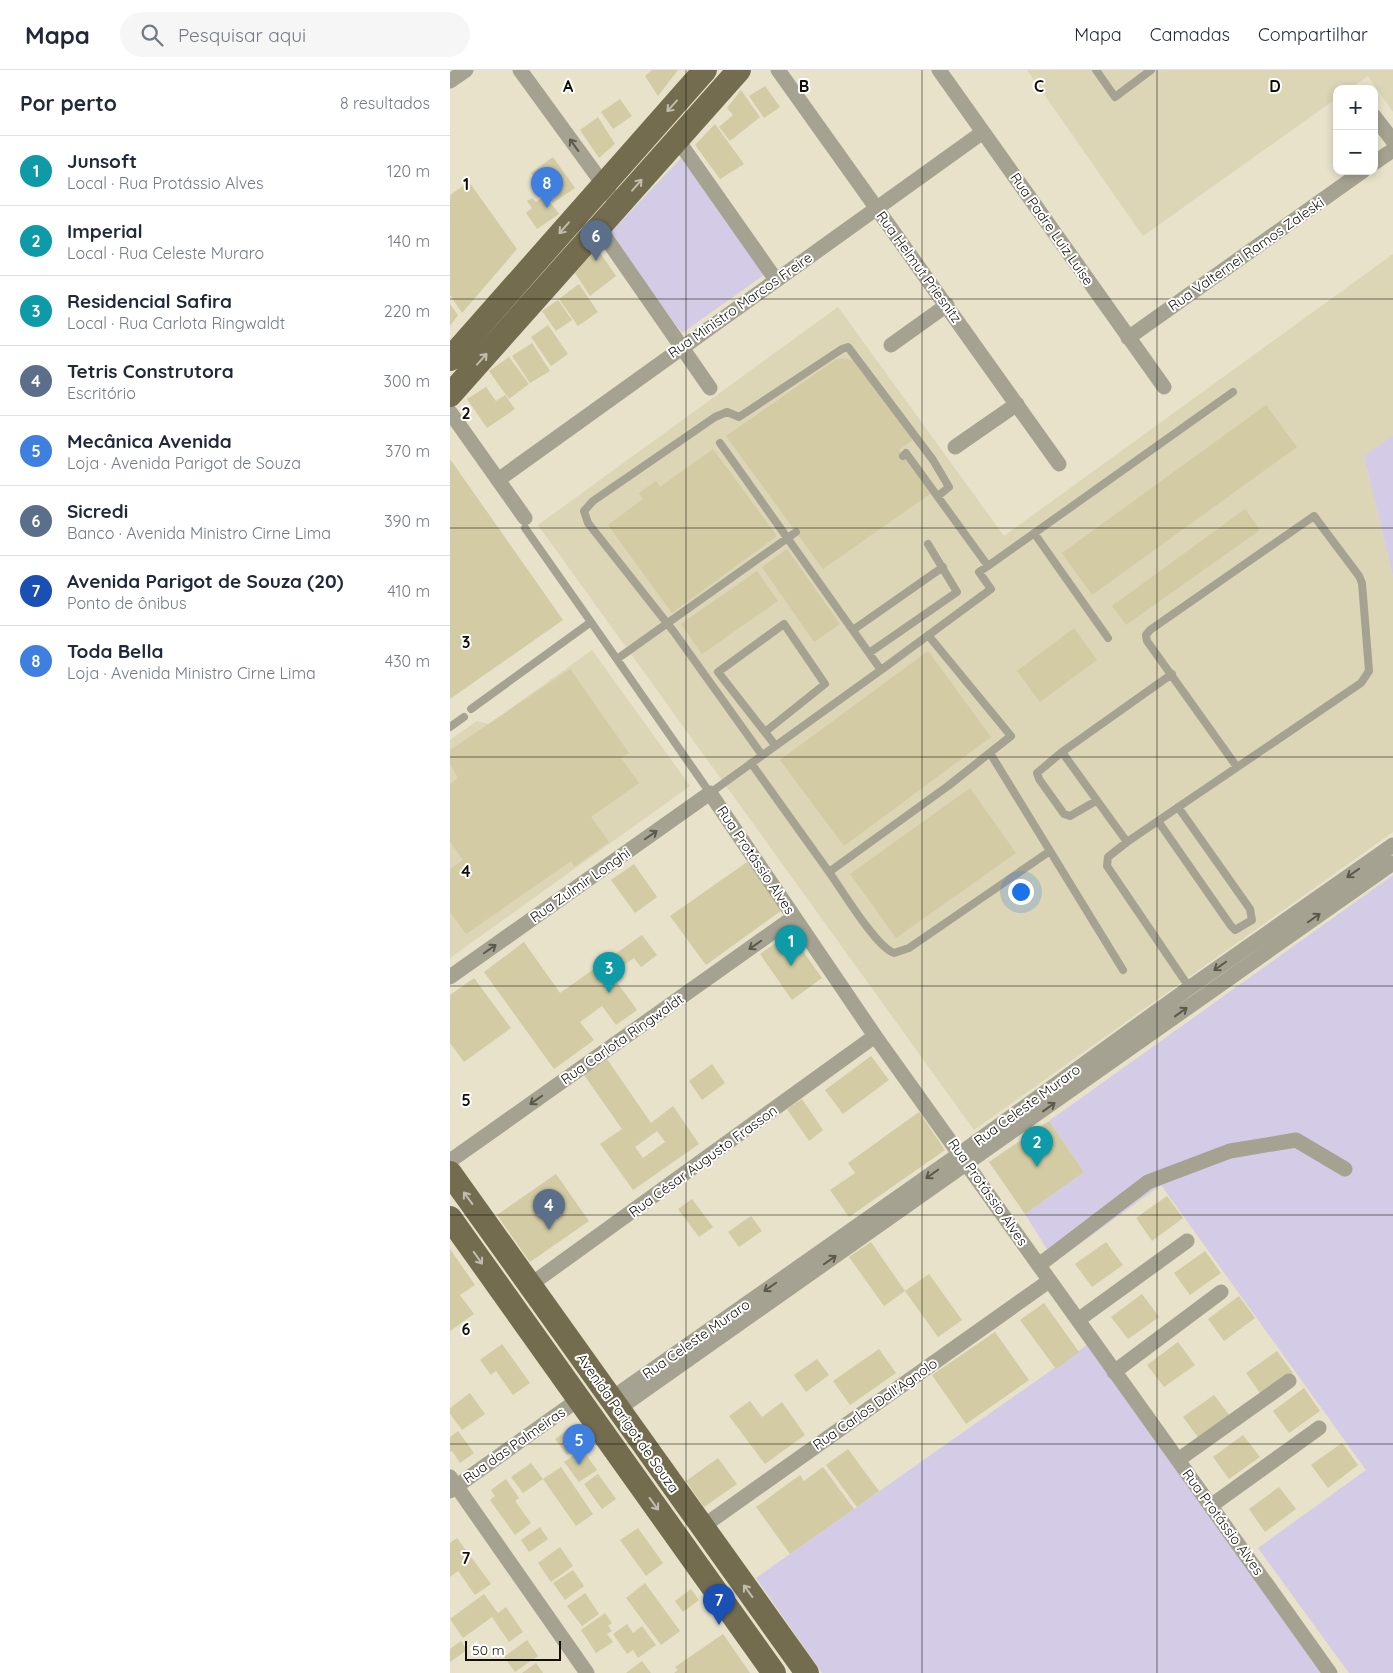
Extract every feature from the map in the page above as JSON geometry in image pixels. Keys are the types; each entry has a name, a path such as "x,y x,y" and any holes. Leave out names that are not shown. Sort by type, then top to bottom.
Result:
{"main road":[{"path":"450,359 705,70"},
{"path":"450,395 739,70"},
{"name":"Avenida Parigot de Souza","path":"450,1173 806,1673"},
{"name":"Avenida Parigot de Souza","path":"450,1218 774,1673"},
{"path":"532,1333 532,1326 535,1322 546,1322 573,1358 596,1377"},
{"path":"592,1418 612,1435 639,1472 644,1473 648,1472 650,1466 646,1448"},
{"path":"752,1641 752,1629 756,1626 764,1628 799,1673"}],"street":[{"path":"450,81 466,70"},
{"path":"520,70 618,206"},
{"name":"Rua Helmut Priesnitz","path":"778,70 1059,464"},
{"name":"Rua Padre Luiz Luíse","path":"939,70 1164,388"},
{"path":"1378,121 1393,141"},
{"name":"Rua Ministro Marcos Freire","path":"498,480 984,132"},
{"path":"677,138 776,280"},
{"path":"1378,160 1393,150"},
{"name":"Rua Valternei Ramos Zaleski","path":"1128,338 1357,175"},
{"path":"599,228 710,388"},
{"path":"891,345 947,305"},
{"path":"955,447 1017,404"},
{"path":"450,412 498,480 525,523"},
{"name":"Rua Protássio Alves","path":"710,794 875,1036 965,1159 1049,1281 1212,1505 1330,1673"},
{"name":"Rua Zulmir Longhi","path":"450,977 710,794"},
{"name":"Rua Celeste Muraro","path":"615,1404 965,1159 1194,994 1393,845"},
{"name":"Rua Celeste Muraro","path":"1194,994 1393,863"},
{"name":"Rua Carlota Ringwaldt","path":"450,1162 794,917"},
{"name":"Rua César Augusto Frasson","path":"530,1286 875,1036"},
{"path":"1039,1265 1148,1182 1230,1151 1296,1140 1345,1169"},
{"path":"1078,1320 1187,1241"},
{"name":"Rua Carlos Dall'Agnolo","path":"702,1527 1049,1281"},
{"path":"1114,1372 1221,1292"},
{"path":"1178,1460 1289,1381"},
{"name":"Rua das Palmeiras","path":"452,1485 579,1399"},
{"path":"1212,1505 1319,1428"},
{"path":"452,1485 587,1673"}],"lane":[{"path":"1096,70 1115,96 1151,70"},
{"path":"762,755 666,623 588,522 584,511 594,501 716,418 727,412 739,417 842,349 850,348 933,460 950,487 938,496"},
{"path":"710,794 991,589 979,572 1234,392"},
{"path":"720,442 881,670"},
{"path":"903,456 906,453 988,566"},
{"path":"1194,994 1107,866 1108,857 1126,842 1361,684 1367,677 1369,671 1360,576 1317,518 1312,518 1150,630 1146,636 1147,641 1237,767"},
{"name":"Rua Protássio Alves","path":"525,523 710,794"},
{"path":"617,659 796,532"},
{"path":"1034,533 1108,638"},
{"path":"869,653 958,592 928,544"},
{"path":"853,630 943,567"},
{"path":"471,709 591,622"},
{"path":"765,732 826,684 784,624 718,672 775,745"},
{"path":"830,872 990,754 1011,736 928,635"},
{"path":"1096,801 1070,816 1064,814 1039,779 1037,773 1062,752 1172,674"},
{"path":"450,727 464,717"},
{"path":"1062,752 1126,842"},
{"path":"990,754 1123,970"},
{"path":"751,763 874,936 884,948 894,953 909,948 1050,851"},
{"path":"1158,821 1231,926 1235,930 1239,929 1252,920 1250,909 1178,807"}],"shaded area":[{"path":"1027,70 1393,70 1393,112 1378,90 1378,85 1374,85 1368,76 1355,85 1333,85 1333,101 1143,236"},
{"path":"683,156 767,273 682,333 610,233"},
{"path":"1393,254 1393,435 1364,456 1393,577 1393,832 974,1130 538,525 838,307 1004,536"},
{"path":"1393,435 1393,577 1364,456"},
{"path":"592,650 690,786 450,958 450,740 477,721 489,724"},
{"path":"1393,875 1393,1673 1349,1673 1258,1548 1366,1470 1161,1185 1055,1262 1025,1214 1084,1172 1049,1121"},
{"path":"1087,1345 1322,1673 822,1673 756,1578"}],"building":[{"path":"652,70 678,70 658,96 645,76"},
{"path":"765,86 780,107 764,118 749,96"},
{"path":"741,90 760,117 730,141 719,127 733,115 727,108"},
{"path":"620,99 632,116 613,129 601,112"},
{"path":"598,117 615,144 599,158 580,130"},
{"path":"715,124 744,164 720,179 695,145"},
{"path":"553,157 575,188 553,203 531,173"},
{"path":"469,182 517,249 462,313 450,295 450,195"},
{"path":"545,195 559,214 537,229 526,213 532,208 527,201 532,198 536,202"},
{"path":"597,248 616,276 590,296 575,273"},
{"path":"579,284 598,312 578,326 559,299"},
{"path":"558,300 572,320 556,331 542,311"},
{"path":"450,304 458,315 450,326"},
{"path":"548,325 568,354 551,366 531,337"},
{"path":"532,343 550,371 530,383 512,356"},
{"path":"509,357 529,384 509,399 489,371"},
{"path":"843,358 858,362 915,438 899,450 930,494 823,569 726,436 835,360"},
{"path":"486,387 496,401 505,395 515,409 487,428 467,399"},
{"path":"1266,405 1297,447 1092,595 1062,553"},
{"path":"713,449 777,536 672,613 608,525 643,499 639,493 656,481 660,487"},
{"path":"450,459 563,620 450,699"},
{"path":"1245,509 1260,530 1126,625 1112,606"},
{"path":"787,549 840,624 814,642 762,567"},
{"path":"757,571 778,601 702,654 681,624"},
{"path":"1074,628 1097,660 1040,702 1017,671"},
{"path":"928,651 991,737 844,846 780,760"},
{"path":"570,669 629,753 621,758 639,783 591,817 609,842 574,867 571,861 466,934 450,912 450,869 463,860 450,842 450,784 458,778 450,764 450,750"},
{"path":"970,788 1016,853 896,938 850,874"},
{"path":"747,862 782,910 706,965 670,916"},
{"path":"634,864 657,897 635,913 611,880"},
{"path":"790,933 822,978 792,1000 760,954"},
{"path":"642,935 657,955 641,967 634,958 611,974 637,1010 616,1025 602,1006 580,1022 594,1040 554,1069 484,972 524,942 560,993"},
{"path":"474,978 511,1028 464,1062 450,1043 450,995"},
{"path":"871,1056 889,1080 843,1114 825,1090"},
{"path":"607,1059 651,1123 673,1106 699,1144 633,1190 600,1144 622,1129 584,1075","holes":["657,1131 665,1142 643,1158 635,1147"]},
{"path":"712,1064 725,1083 702,1100 689,1081"},
{"path":"802,1099 823,1130 809,1141 787,1109"},
{"path":"919,1112 945,1150 849,1217 830,1190 855,1173 848,1163"},
{"path":"1049,1121 1084,1172 1025,1214 989,1162"},
{"path":"556,1174 589,1221 530,1262 497,1215"},
{"path":"1167,1196 1183,1218 1152,1241 1136,1218"},
{"path":"692,1199 713,1227 699,1237 678,1209"},
{"path":"751,1216 762,1231 739,1247 728,1232"},
{"path":"871,1242 905,1291 884,1306 849,1257"},
{"path":"1106,1242 1123,1265 1092,1287 1075,1264"},
{"path":"450,1249 475,1285 460,1295 474,1314 450,1331"},
{"path":"1205,1251 1221,1273 1190,1295 1174,1273"},
{"path":"929,1274 962,1320 938,1337 905,1291"},
{"path":"1142,1294 1159,1317 1128,1339 1111,1317"},
{"path":"1239,1296 1255,1318 1224,1341 1208,1319"},
{"path":"1044,1303 1079,1352 1056,1369 1020,1320"},
{"path":"995,1332 1029,1380 966,1424 932,1375"},
{"path":"1178,1342 1195,1365 1164,1387 1147,1365"},
{"path":"502,1344 530,1383 513,1395 496,1371 491,1375 480,1360"},
{"path":"879,1349 896,1373 850,1405 833,1381"},
{"path":"1277,1351 1293,1373 1262,1396 1246,1373"},
{"path":"817,1359 829,1375 806,1392 794,1375"},
{"path":"1304,1388 1320,1411 1289,1433 1273,1411"},
{"path":"470,1393 485,1414 462,1430 450,1414 450,1408"},
{"path":"1214,1395 1231,1417 1200,1440 1183,1417"},
{"path":"750,1401 762,1417 782,1402 805,1435 765,1464 729,1416"},
{"path":"573,1426 585,1443 567,1455 555,1439"},
{"path":"458,1431 474,1453 460,1463 452,1451 450,1452 450,1437"},
{"path":"1243,1435 1260,1457 1229,1479 1213,1457"},
{"path":"1342,1443 1358,1465 1328,1488 1311,1465"},
{"path":"582,1449 597,1470 579,1482 564,1462"},
{"path":"848,1449 879,1491 857,1507 826,1465"},
{"path":"718,1458 737,1484 704,1507 686,1481"},
{"path":"531,1463 543,1479 523,1493 511,1477"},
{"path":"561,1467 593,1514 576,1526 543,1479"},
{"path":"823,1467 854,1509 790,1554 756,1507 800,1475 804,1481"},
{"path":"598,1474 616,1499 602,1509 584,1484"},
{"path":"506,1479 519,1498 515,1501 531,1523 515,1535 490,1500 495,1496 491,1490"},
{"path":"1279,1487 1296,1509 1265,1532 1249,1509"},
{"path":"540,1527 548,1539 529,1552 521,1540"},
{"path":"638,1528 663,1563 646,1576 620,1540"},
{"path":"457,1538 491,1584 475,1595 458,1571 450,1577 450,1543"},
{"path":"560,1547 573,1566 551,1582 538,1563"},
{"path":"573,1570 584,1586 565,1600 553,1583"},
{"path":"645,1583 680,1631 661,1645 626,1598"},
{"path":"691,1589 699,1600 683,1612 675,1601"},
{"path":"585,1593 599,1614 582,1626 567,1606"},
{"path":"484,1594 498,1613 506,1607 523,1632 509,1642 492,1617 463,1638 450,1619"},
{"path":"605,1613 612,1623 608,1626 612,1631 607,1634 613,1642 596,1653 581,1630"},
{"path":"627,1624 633,1633 642,1626 656,1645 638,1658 633,1650 627,1654 613,1634"},
{"path":"723,1634 750,1673 674,1673 678,1670 675,1667"},
{"path":"527,1640 538,1656 515,1672 504,1657"},
{"path":"461,1641 467,1650 450,1662 450,1649"},
{"path":"642,1661 651,1673 626,1673"},
{"path":"536,1663 543,1673 522,1673"}],"place":[{"name":"Toda Bella","path":"547,208"},
{"name":"Sicredi","path":"596,261"},
{"name":"Junsoft","path":"791,966"},
{"name":"Residencial Safira","path":"609,993"},
{"name":"Imperial","path":"1037,1167"},
{"name":"Tetris Construtora","path":"549,1230"},
{"name":"Mecânica Avenida","path":"579,1465"},
{"name":"Avenida Parigot de Souza (20)","path":"719,1625"}]}
